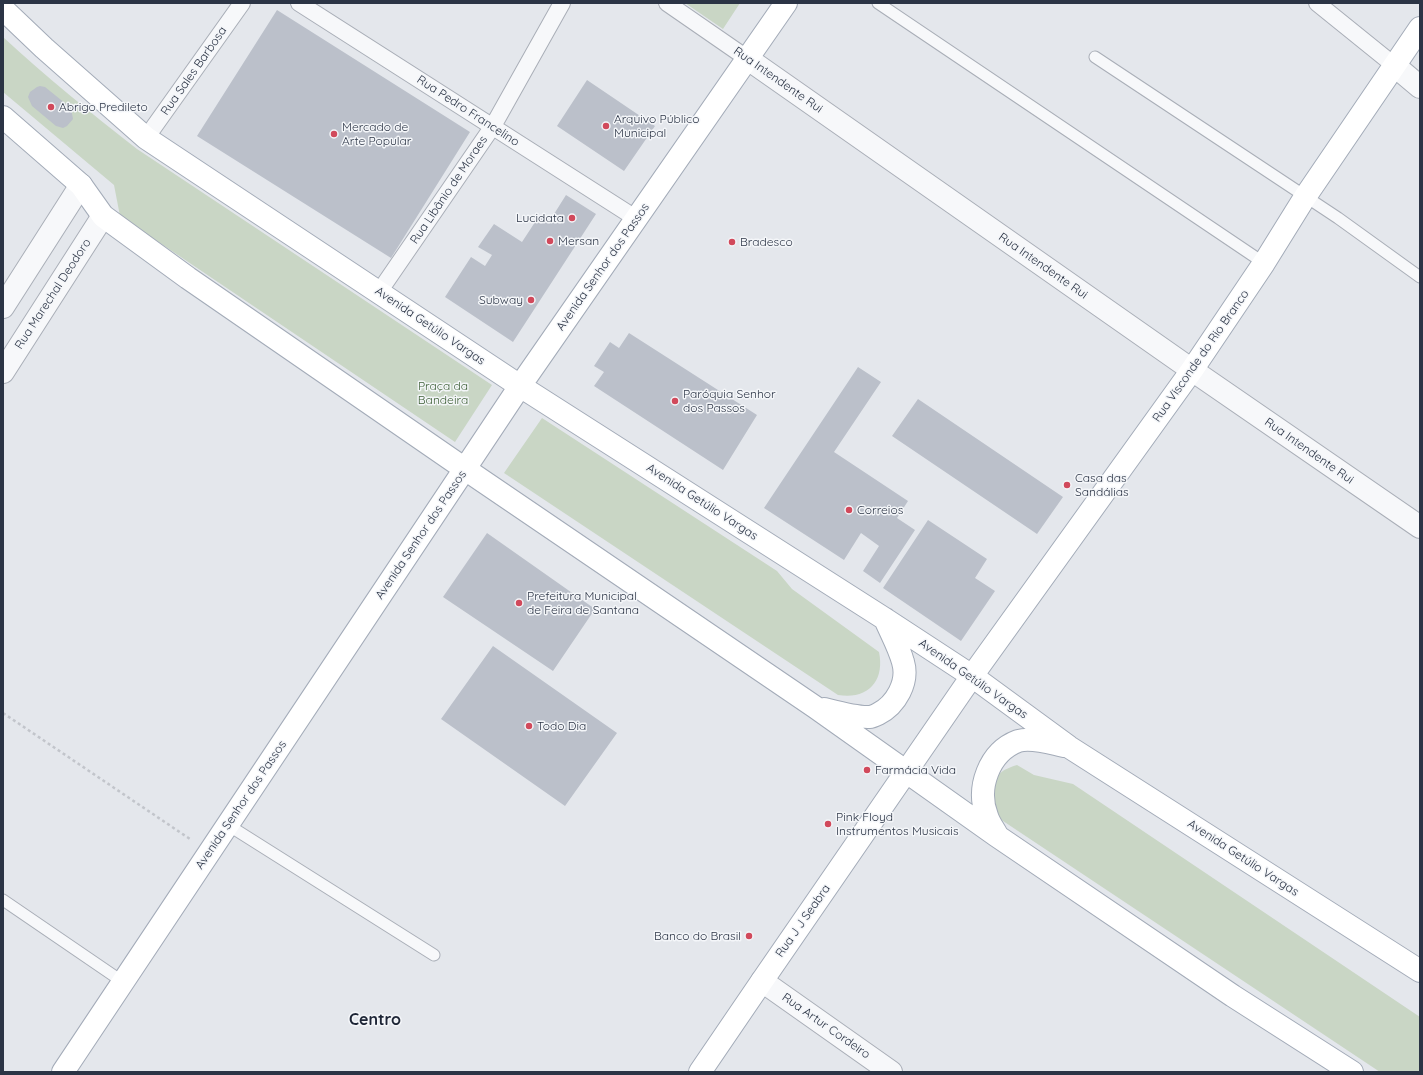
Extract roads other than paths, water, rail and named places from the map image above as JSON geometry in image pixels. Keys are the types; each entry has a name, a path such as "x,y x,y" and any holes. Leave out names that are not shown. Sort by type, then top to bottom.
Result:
{"main road":[{"name":"Avenida Senhor dos Passos","path":"63,1072 520,386 786,3"},
{"name":"Avenida Getúlio Vargas","path":"3,8 44,48 146,138 520,386 972,676 1069,747 1420,972"},
{"name":"Rua Visconde do Rio Branco","path":"907,771 972,676 1192,370 1420,28"},
{"path":"3,117 81,185 103,216 188,278 465,469 815,707 997,836 1234,996 1352,1072"},
{"path":"815,707 844,714 871,717 883,711 894,702 901,691 904,677 904,663 885,619"},
{"path":"997,836 987,816 983,790 986,775 992,762 1004,749 1019,741 1037,740 1069,747"},
{"name":"Rua J J Seabra","path":"700,1072 907,771"}],"street":[{"name":"Rua Sales Barbosa","path":"146,138 242,3"},
{"name":"Rua Pedro Francelino","path":"299,3 637,219"},
{"name":"Rua Libânio de Moraes","path":"379,292 493,126 562,3"},
{"name":"Rua Intendente Rui","path":"667,3 1192,370 1420,527"},
{"path":"1317,3 1420,87"},
{"path":"3,307 81,185"},
{"name":"Rua Marechal Deodoro","path":"3,372 103,216"},
{"name":"Rua Artur Cordeiro","path":"762,981 891,1072"}],"lane":[{"path":"878,3 1264,263"},
{"path":"1094,57 1338,218 1420,277"},
{"path":"228,825 434,955"},
{"path":"3,900 123,982"}],"place":[{"name":"Abrigo Predileto","path":"51,107"},
{"name":"Arquivo Público Municipal","path":"606,126"},
{"name":"Mercado de Arte Popular","path":"334,134"},
{"name":"Lucidata","path":"572,218"},
{"name":"Mersan","path":"550,241"},
{"name":"Bradesco","path":"732,242"},
{"name":"Subway","path":"531,300"},
{"name":"Paróquia Senhor dos Passos","path":"675,401"},
{"name":"Casa das Sandálias","path":"1067,485"},
{"name":"Correios","path":"849,510"},
{"name":"Prefeitura Municipal de Feira de Santana","path":"519,603"},
{"name":"Todo Dia","path":"529,726"},
{"name":"Farmácia Vida","path":"867,770"},
{"name":"Pink Floyd Instrumentos Musicais","path":"828,824"},
{"name":"Banco do Brasil","path":"749,936"}],"district":[{"name":"Centro","path":"375,1020"}],"park label":[{"name":"Praça da Bandeira","path":"443,393"}]}
